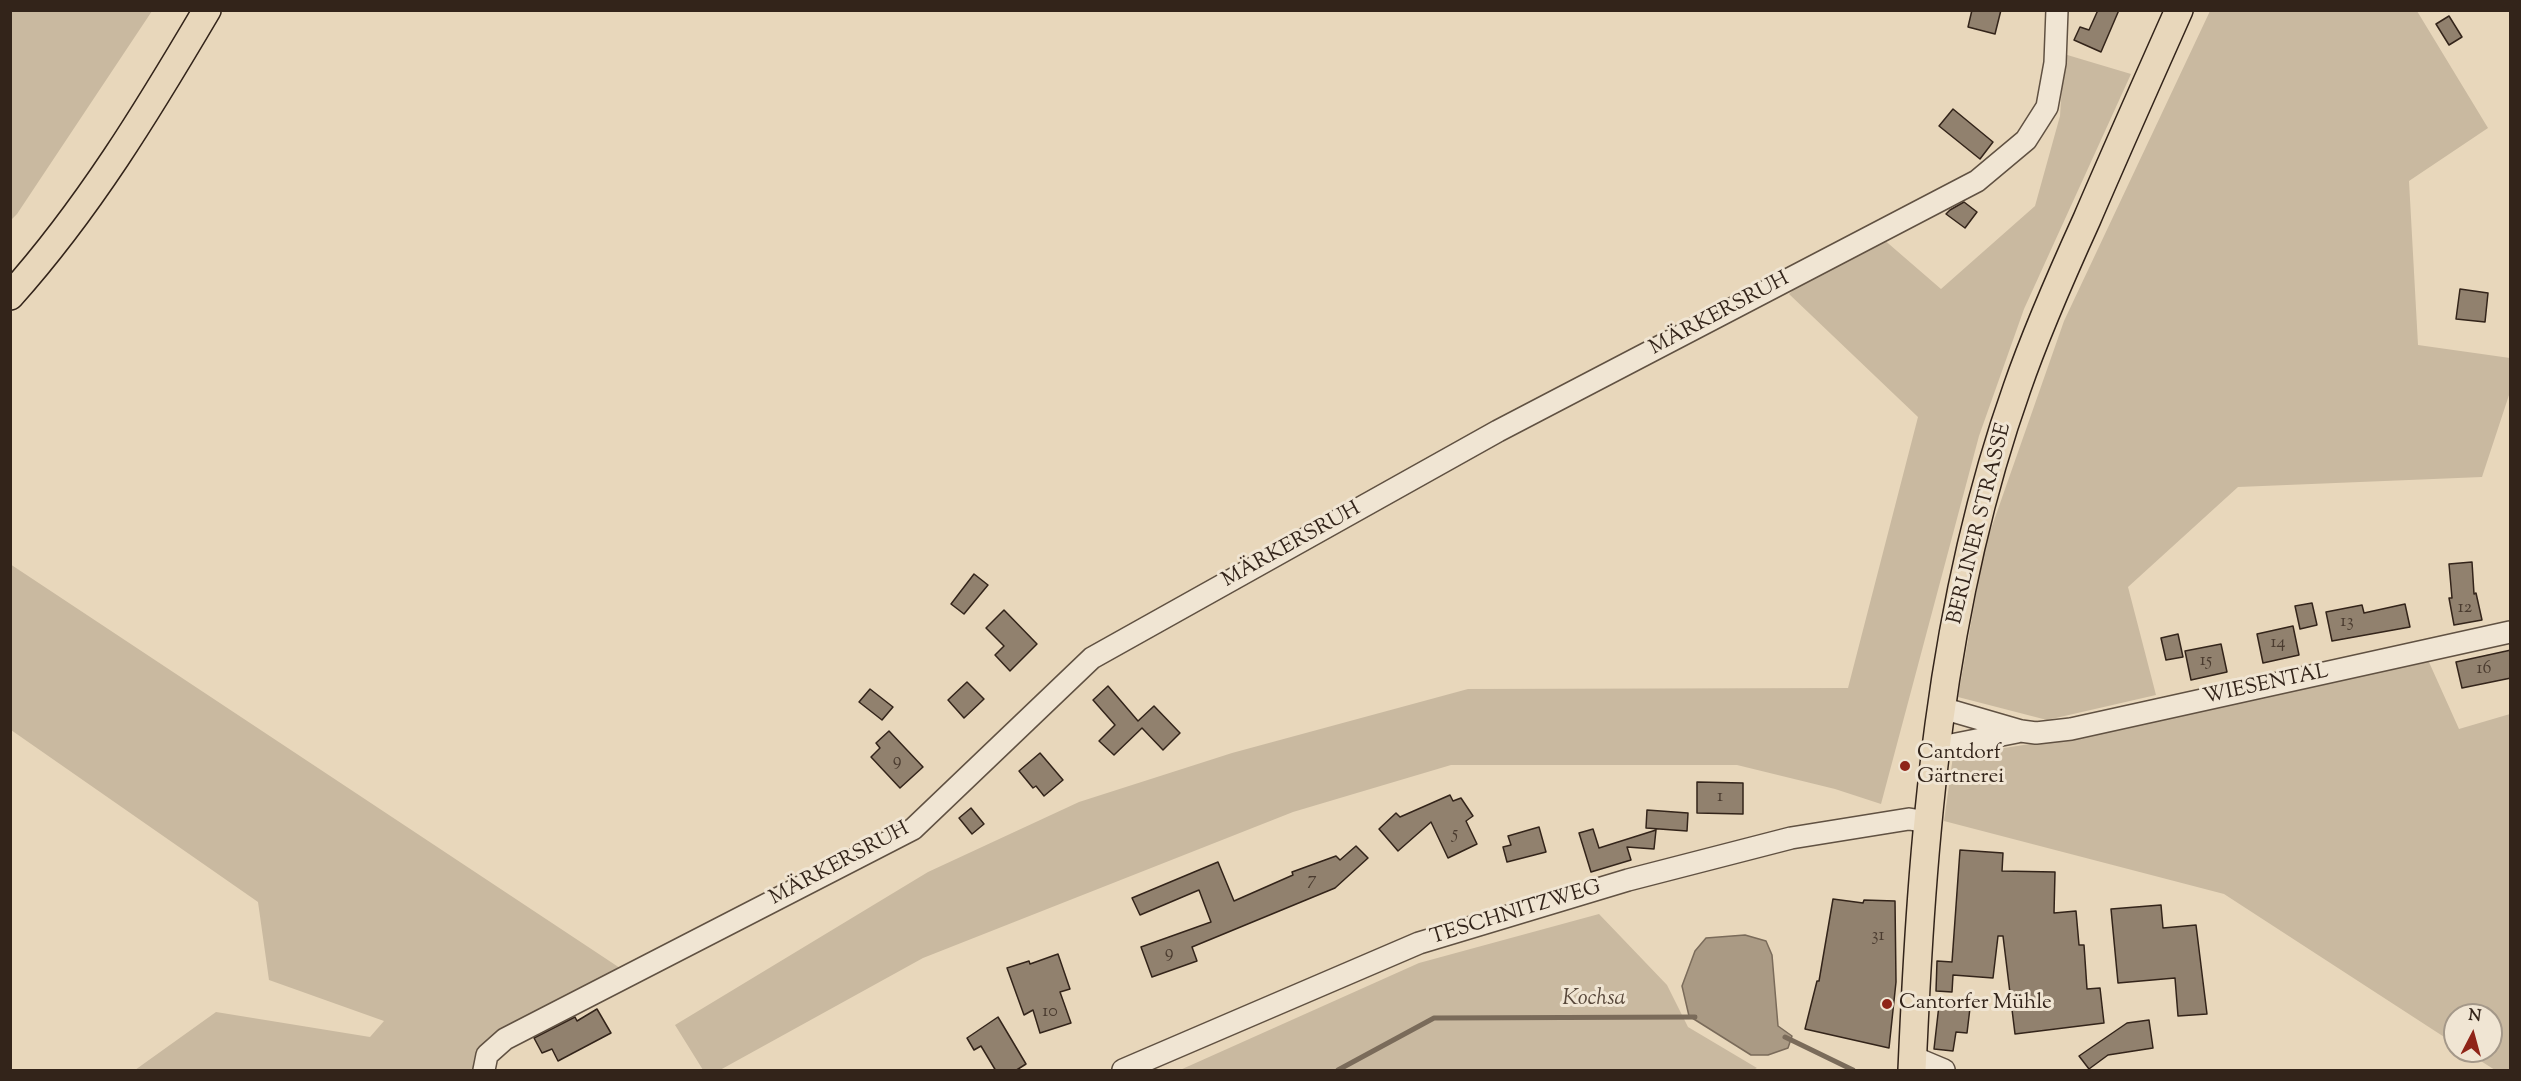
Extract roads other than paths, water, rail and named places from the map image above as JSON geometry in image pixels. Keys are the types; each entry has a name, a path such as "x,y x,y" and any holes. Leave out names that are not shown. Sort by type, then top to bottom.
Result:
{"main road":[{"path":"10,296 39,264 94,191 143,119 207,10"},
{"name":"BERLINER STRASSE","path":"1913,1064 1928,822 1947,665 1966,566 2016,389 2046,312 2179,10"}],"street":[{"name":"MÄRKERSRUH","path":"484,1071 487,1055 505,1039 913,829 1092,658 1498,431 1977,181 2026,140 2047,107 2055,63 2057,10"},
{"name":"WIESENTAL","path":"1941,708 2021,731 2036,733 2071,729 2511,632"},
{"name":"WIESENTAL","path":"1936,748 2021,731"},
{"name":"TESCHNITZWEG","path":"1123,1071 1419,943 1628,880 1791,838 1909,819 1928,822"},
{"path":"1913,1064 1944,1071"}],"waterway":[{"name":"Kochsa","path":"1338,1070 1434,1018 1695,1017"},
{"name":"Kochsa","path":"1785,1037 1853,1070"}],"place":[{"name":"Cantdorf Gärtnerei","path":"1905,766"},
{"name":"Cantorfer Mühle","path":"1887,1004"}]}
